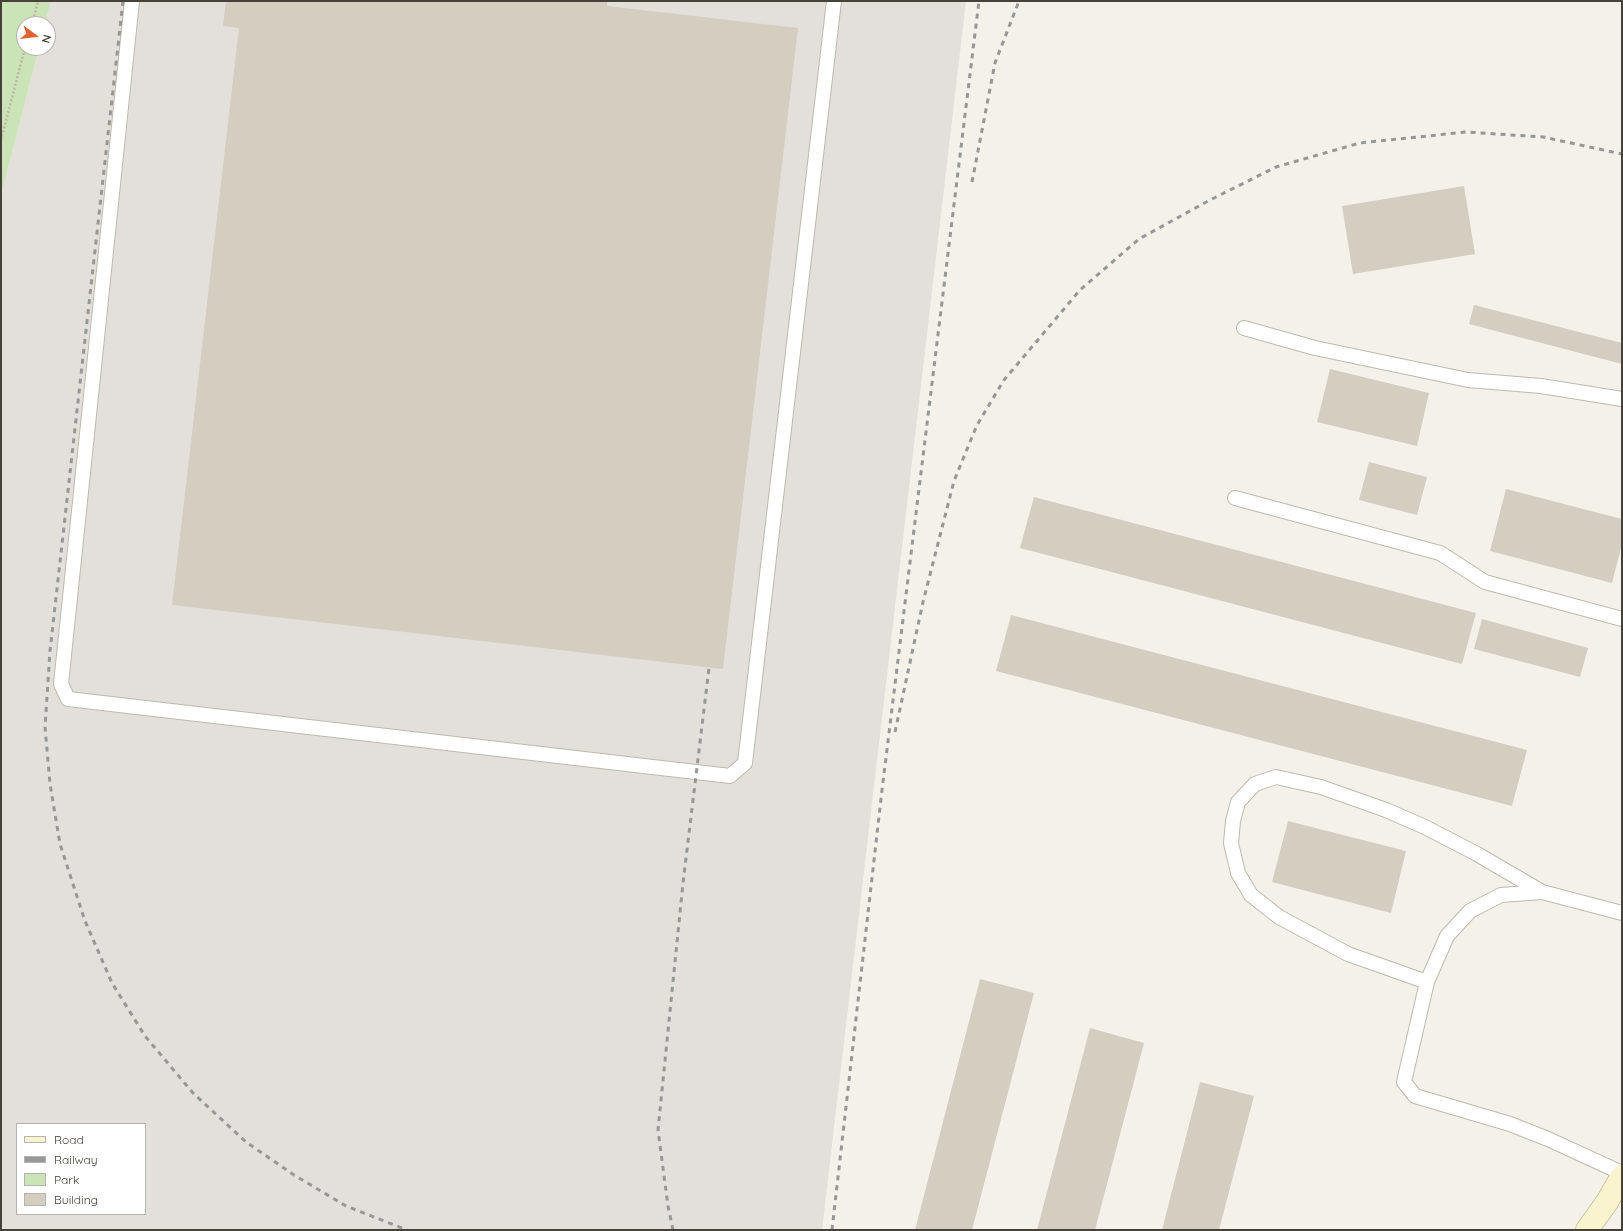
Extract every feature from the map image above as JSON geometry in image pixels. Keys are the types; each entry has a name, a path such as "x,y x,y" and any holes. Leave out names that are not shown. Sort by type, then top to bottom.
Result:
{"main road":[{"path":"1587,1230 1607,1202 1622,1174"}],"lane":[{"path":"132,1 61,684 68,699 730,776 745,763 834,1"},
{"path":"1244,328 1315,348 1468,380 1541,386 1622,399"},
{"path":"1234,498 1440,553 1486,582 1622,618"},
{"path":"1427,982 1348,954 1279,917 1251,895 1238,873 1232,843 1233,820 1238,802 1255,784 1276,777 1321,787 1386,810 1425,827 1542,892 1622,912"},
{"path":"1542,892 1500,895 1470,911 1447,936 1427,982 1404,1082 1414,1096 1510,1124 1548,1139 1622,1174"}],"path":[{"path":"34,16 38,1"},
{"path":"1,140 23,56"}],"shaded area":[{"path":"51,1 966,1 822,1230 1,1230 1,195 37,56 56,56 56,16 47,16"}],"green space":[{"path":"1,1 51,1 47,16 16,16 16,56 37,56 1,195"}],"building":[{"path":"226,1 607,1 607,6 798,28 723,669 172,605 239,28 223,26"},
{"path":"1464,186 1475,254 1353,274 1342,206"},
{"path":"1474,305 1622,343 1622,364 1469,324"},
{"path":"1330,369 1429,393 1417,446 1317,422"},
{"path":"1369,462 1427,477 1417,515 1359,500"},
{"path":"1506,489 1622,519 1622,544 1612,583 1490,551"},
{"path":"1034,497 1476,613 1462,664 1020,548"},
{"path":"1011,615 1527,750 1512,806 996,671"},
{"path":"1482,619 1588,648 1580,677 1474,649"},
{"path":"1288,821 1406,851 1391,913 1272,882"},
{"path":"980,979 1034,993 972,1230 915,1230"},
{"path":"1090,1028 1144,1043 1095,1230 1037,1230"},
{"path":"1200,1082 1254,1096 1219,1230 1162,1230"}],"railway":[{"path":"123,1 50,651 45,727 50,784 60,844 85,921 112,983 145,1036 193,1093 246,1142 294,1175 346,1206 407,1230"},
{"path":"832,1230 882,790 979,1"},
{"path":"972,182 995,63 1019,1"},
{"path":"895,732 923,602 954,481 977,425 1004,380 1080,290 1139,239 1210,200 1276,167 1360,143 1466,132 1543,137 1622,154"},
{"path":"673,1230 668,1206 658,1130 683,883 709,668"}]}
